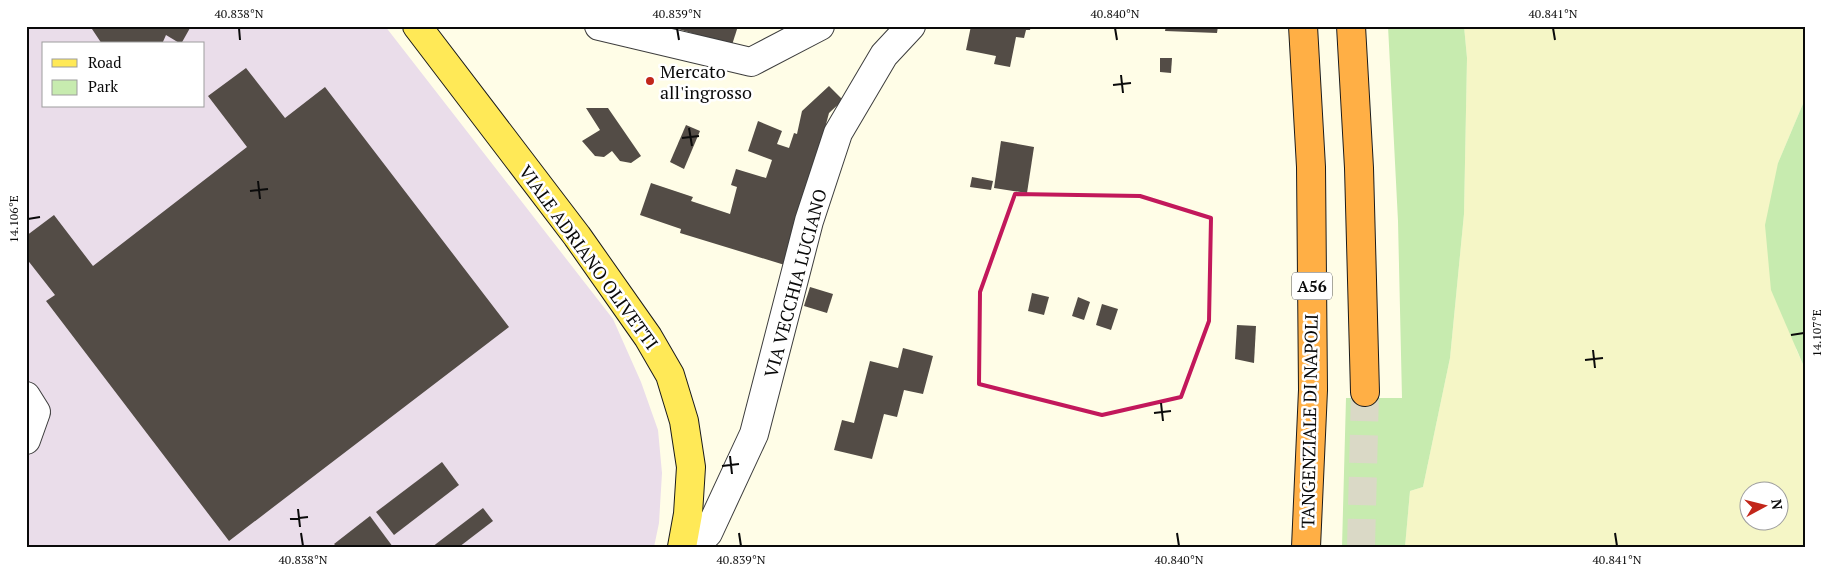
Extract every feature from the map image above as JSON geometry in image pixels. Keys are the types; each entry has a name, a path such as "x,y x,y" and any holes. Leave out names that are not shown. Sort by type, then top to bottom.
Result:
{"highway":[{"name":"TANGENZIALE DI NAPOLI","path":"1304,26 1312,167 1313,380 1306,547"},
{"path":"1351,26 1359,168 1365,392"}],"main road":[{"name":"VIALE ADRIANO OLIVETTI","path":"417,26 577,236 648,337 670,375 684,421 691,467 688,514 682,547"}],"street":[{"path":"600,26 751,62 820,26"},
{"name":"VIA VECCHIA LUCIANO","path":"694,547 708,534 754,434 809,221 838,133 884,54 911,26"},
{"path":"26,396 36,412 26,440"}],"highlighted area":[{"path":"1015,194 1140,196 1211,218 1209,321 1181,397 1102,415 979,384 980,292"}],"shaded area":[{"path":"26,26 385,26 613,319 641,382 658,430 662,473 659,523 654,547 26,547"}],"green space":[{"path":"1388,26 1464,26 1467,58 1464,214 1450,358 1423,487 1410,491 1405,547 1342,547 1346,398 1402,398 1398,221"},
{"path":"1464,26 1805,26 1805,99 1778,163 1796,349 1805,369 1805,547 1405,547 1410,491 1423,487 1450,358 1464,214 1467,58"},
{"path":"1805,99 1805,369 1771,290 1765,225 1778,163"}],"building":[{"path":"90,26 187,26 190,28 182,42 178,42 166,35 163,42 101,42"},
{"path":"668,26 738,26 732,45"},
{"path":"971,26 1031,26 1030,30 1026,30 1024,38 1016,37 1010,67 994,64 996,56 966,50"},
{"path":"1166,26 1218,26 1217,33 1165,31"},
{"path":"1160,58 1172,58 1171,73 1160,72"},
{"path":"246,68 285,118 325,87 509,327 229,541 46,301 55,295 26,258 26,236 54,215 93,266 247,147 208,96"},
{"path":"829,86 843,100 829,113 788,266 680,233 681,229 640,215 651,183 693,197 691,201 730,214 737,187 731,185 736,169 766,178 772,160 748,151 758,121 782,131 777,144 789,148 794,133 797,134 802,111"},
{"path":"586,108 608,108 641,156 631,163 620,161 612,151 604,157 595,156 582,141 600,130"},
{"path":"686,125 700,131 684,169 670,162"},
{"path":"1001,141 1034,147 1027,193 994,188"},
{"path":"972,177 993,181 991,190 970,187"},
{"path":"810,287 833,294 827,313 804,306"},
{"path":"1032,293 1049,297 1044,315 1028,311"},
{"path":"1078,297 1090,302 1084,320 1072,316"},
{"path":"1102,304 1118,309 1111,330 1096,325"},
{"path":"1237,325 1256,326 1254,363 1235,359"},
{"path":"903,348 933,356 923,394 904,390 897,417 884,414 872,459 834,450 842,420 854,423 870,361 898,368"},
{"path":"442,462 459,485 394,535 376,512"},
{"path":"483,508 493,521 459,547 432,547"},
{"path":"370,516 393,547 337,547 334,544"}],"tunnel":[{"path":"1361,547 1365,392"}],"place":[{"name":"Mercato all'ingrosso","path":"650,81"}]}
